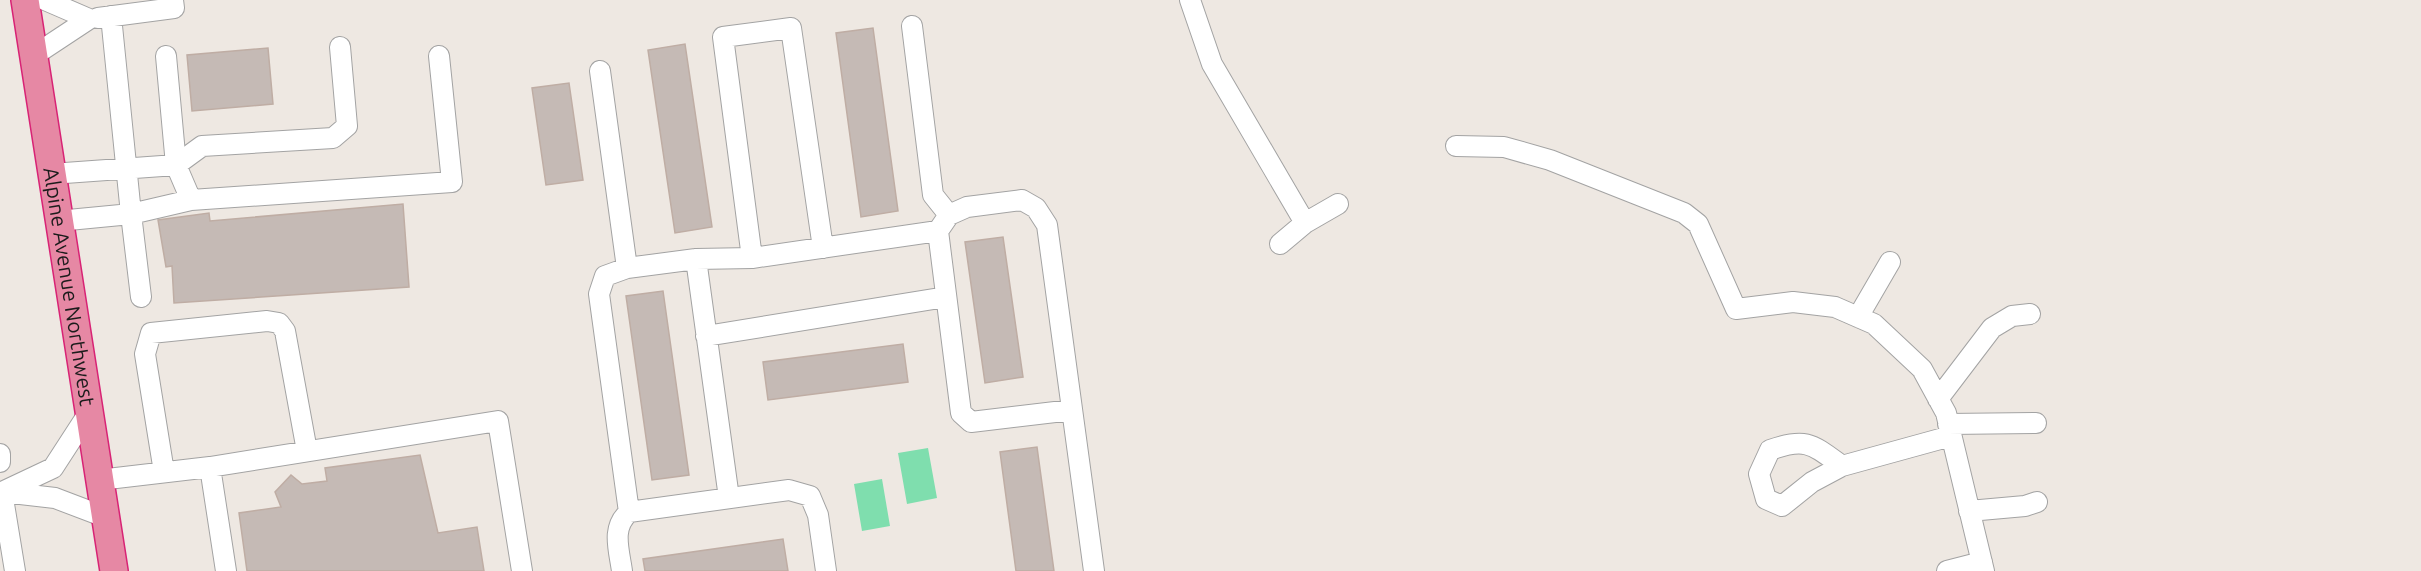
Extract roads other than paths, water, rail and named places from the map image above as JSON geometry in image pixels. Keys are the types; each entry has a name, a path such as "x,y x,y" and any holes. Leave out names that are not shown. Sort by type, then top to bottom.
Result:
{"highway":[{"name":"Alpine Avenue Northwest","path":"25,0 114,571"}],"street":[{"path":"45,0 98,13 174,8 173,0"},
{"path":"1190,0 1212,64 1305,224"},
{"path":"33,56 98,13"},
{"path":"98,13 126,169 141,297"},
{"path":"912,26 933,195 949,214"},
{"path":"753,258 723,37 791,28 823,248"},
{"path":"51,174 176,165 202,146 333,138 346,126 340,47"},
{"path":"166,56 176,165 191,201"},
{"path":"58,221 131,214 191,201 452,182 439,56"},
{"path":"600,71 627,268"},
{"path":"1456,146 1504,147 1550,160 1684,213 1698,224 1736,309 1793,302 1835,308 1874,324 1922,369 1938,399 1950,430 1983,567 1947,571"},
{"path":"1072,410 971,422 961,413 938,231 949,214 966,207 1022,200 1036,208 1047,225 1094,571"},
{"path":"1280,244 1305,224 1338,204"},
{"path":"629,512 599,294 605,276 627,268 696,259 753,258 938,231"},
{"path":"696,259 729,498"},
{"path":"1858,317 1890,262"},
{"path":"706,336 946,297"},
{"path":"1938,399 1992,328 2012,316 2030,314"},
{"path":"164,472 145,354 151,333 267,321 279,323 285,331 307,451"},
{"path":"1,492 54,468 88,414"},
{"path":"99,480 210,467 498,421 522,571"},
{"path":"1842,466 1950,430 2036,423"},
{"path":"0,454 0,462"},
{"path":"210,467 226,571"},
{"path":"622,571 617,539 620,521 629,512 789,490 810,496 818,515 826,571"},
{"path":"1,492 55,498 105,517"},
{"path":"1,492 15,571"},
{"path":"1969,511 2025,506 2037,502"}]}
